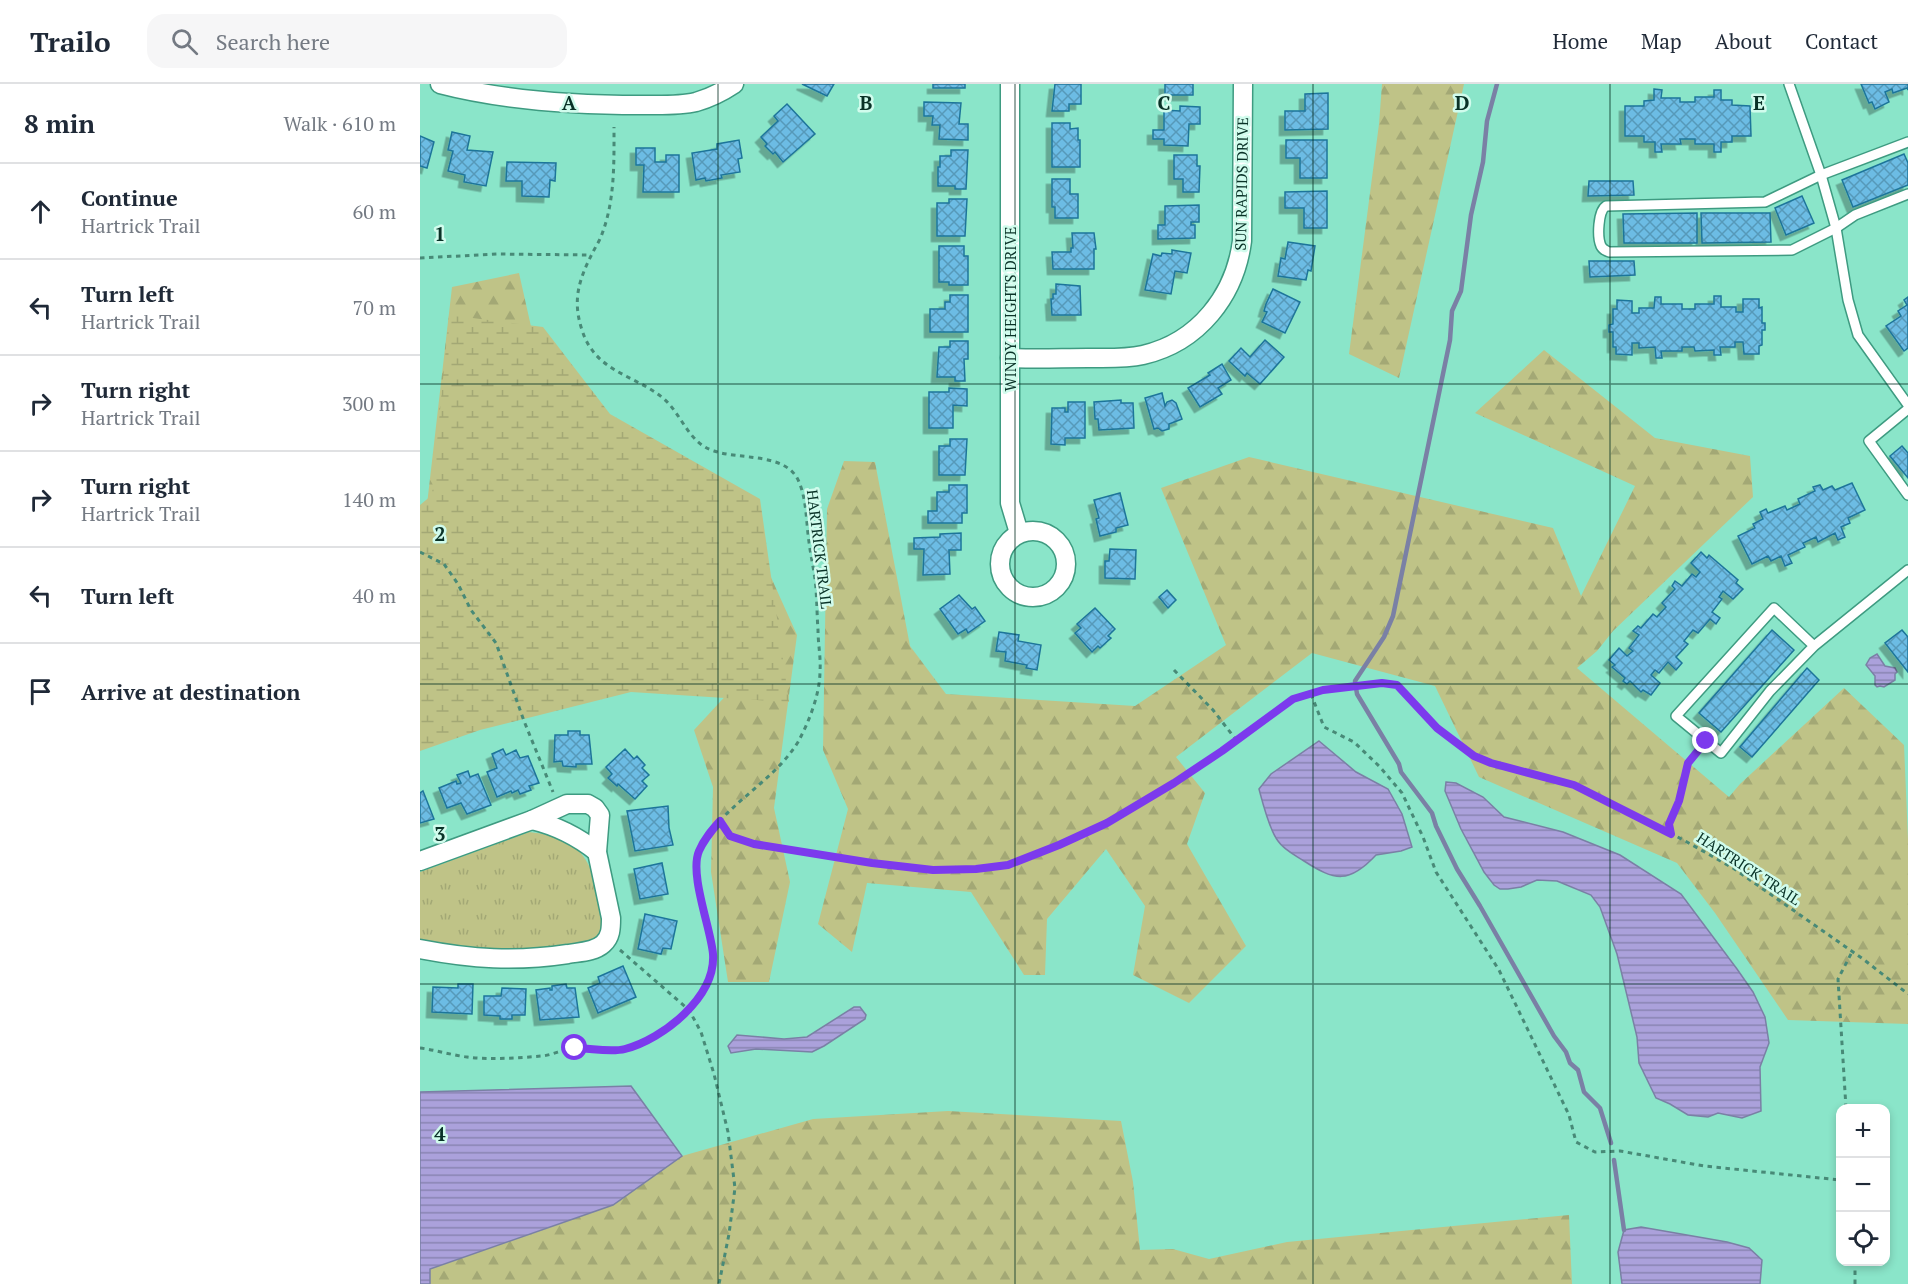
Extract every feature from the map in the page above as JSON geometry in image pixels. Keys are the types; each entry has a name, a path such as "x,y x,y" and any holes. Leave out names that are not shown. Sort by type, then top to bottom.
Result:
{"street":[{"path":"440,84 518,98 614,105 696,102 710,98 734,84"},
{"name":"WINDY HEIGHTS DRIVE","path":"1010,84 1010,503 1019,533"},
{"name":"SUN RAPIDS DRIVE","path":"1010,358 1109,358 1143,355 1174,343 1189,334 1214,311 1236,271 1242,241 1243,84"},
{"path":"420,861 532,820 567,804 582,803 596,808 600,815 597,852 611,929 605,942 598,947 552,957 468,958 420,949"},
{"path":"532,820 573,835 597,852"}],"lane":[{"path":"1789,84 1821,176 1836,228 1848,300 1858,335 1908,407 1869,441 1908,495"},
{"path":"1908,142 1759,203 1606,206 1599,214 1600,244 1604,250 1609,252 1792,250 1836,228 1855,215 1908,194"},
{"path":"1814,646 1774,608 1676,716 1721,753 1770,690 1814,646 1908,570"}],"path":[{"name":"HARTRICK TRAIL","path":"420,1048 468,1057 545,1056 575,1048 624,1049 663,1031 688,1010 704,991 712,973 713,954 698,873 698,853 706,837 720,821 780,765 798,741 815,701 820,672 816,587 808,540 806,506 800,483 794,473 783,465 764,459 707,449 698,442 662,397 616,372 598,357 582,333 577,307 578,284 602,235 612,194 614,127"},
{"path":"420,258 497,254 591,255"},
{"path":"420,552 444,564 458,584 471,610 496,643 524,721 560,807"},
{"path":"1174,670 1213,710 1237,741"},
{"name":"HARTRICK TRAIL","path":"720,821 730,836 754,844 872,863 933,870 976,869 1008,865 1107,823 1174,783 1237,741 1293,699 1323,690 1382,683 1397,685 1437,728 1474,756 1491,763 1574,785 1671,834 1733,868 1908,994"},
{"path":"1311,694 1324,727 1354,742 1380,766 1402,793 1423,837 1436,872 1499,970 1569,1115 1576,1142 1595,1152 1620,1151 1704,1166 1836,1180"},
{"path":"1671,834 1669,824 1679,801 1688,763 1706,741"},
{"path":"618,949 688,1010 701,1032 722,1102 735,1188 719,1284"},
{"path":"1846,1104 1838,980 1852,952"},
{"path":"1855,1266 1855,1284"}],"green space":[{"path":"1382,84 1464,84 1399,378 1349,354 1379,124"},
{"path":"519,273 550,411 738,504 797,635 774,808 790,882 769,982 728,982 711,872 713,787 694,730 744,676 425,522 452,287"},
{"path":"449,315 543,327 610,414 760,499 789,702 631,692 480,730 420,751 420,505 432,495"},
{"path":"1544,350 1655,438 1750,456 1753,497 1577,668 1729,797 1740,784 1844,688 1904,745 1908,839 1908,1024 1788,1020 1715,913 1677,863 1479,777 1435,686 1312,653 1176,757 1205,793 1187,844 1246,946 1189,1003 1133,975 1145,906 1106,849 1047,919 1045,975 1024,975 971,892 867,883 852,952 818,924 848,809 823,750 827,509 844,461 875,462 910,646 946,694 1135,706 1226,645 1161,488 1249,457 1553,528 1581,596 1635,486 1475,413"},
{"path":"529,832 566,842 587,862 593,875 604,928 597,937 588,942 514,951 470,948 420,940 420,872"},
{"path":"948,1111 1121,1121 1133,1182 1140,1250 1173,1249 1209,1259 1287,1242 1569,1215 1572,1284 430,1284 430,1269 613,1205 682,1156 813,1119"}],"shaded area":[{"path":"1877,654 1885,666 1895,668 1897,672 1895,680 1884,687 1875,685 1875,676 1866,665 1870,658"},
{"path":"1319,741 1356,772 1388,789 1402,814 1412,847 1376,855 1350,875 1333,876 1315,868 1280,844 1269,823 1259,789 1271,774"},
{"path":"1446,782 1456,783 1483,797 1504,817 1563,832 1620,855 1681,894 1753,992 1765,1017 1769,1043 1760,1067 1761,1111 1742,1118 1718,1113 1708,1117 1688,1115 1656,1098 1639,1063 1637,1037 1617,954 1600,907 1591,895 1557,881 1537,880 1521,887 1508,889 1500,889 1494,885 1484,872 1461,829 1445,791"},
{"path":"854,1007 860,1007 866,1015 865,1019 812,1052 756,1049 731,1053 728,1046 737,1035 784,1039 807,1037"},
{"path":"631,1086 682,1156 613,1205 430,1269 430,1284 420,1284 420,1092"},
{"path":"1641,1227 1749,1248 1762,1260 1760,1284 1622,1284 1618,1252 1624,1230"}],"building":[{"path":"802,84 834,84 827,96"},
{"path":"933,84 965,84 965,88 933,88"},
{"path":"1055,84 1081,84 1081,104 1069,104 1069,111 1052,111"},
{"path":"1165,84 1193,84 1193,95 1165,95"},
{"path":"1861,84 1908,84 1908,90 1907,88 1893,93 1892,89 1885,92 1889,102 1875,109 1872,102 1869,103"},
{"path":"1654,89 1662,90 1661,98 1680,98 1680,102 1695,102 1695,97 1714,97 1714,90 1721,90 1721,100 1732,100 1732,105 1750,106 1751,136 1732,136 1732,142 1721,142 1721,152 1714,152 1714,144 1695,144 1695,139 1680,139 1681,144 1661,144 1662,152 1655,152 1655,142 1644,142 1644,136 1625,136 1625,106 1644,106 1644,101 1654,100"},
{"path":"1328,93 1328,129 1285,130 1285,111 1305,111 1305,94"},
{"path":"924,102 961,103 959,124 968,124 968,140 939,139 940,125 932,125 933,116 924,116"},
{"path":"787,104 815,134 783,162 775,152 773,154 765,146 767,144 761,137 778,121 774,116"},
{"path":"1180,106 1200,107 1200,124 1189,124 1188,146 1164,145 1164,139 1153,139 1153,130 1164,130 1164,110 1180,111"},
{"path":"1052,123 1070,123 1070,129 1078,128 1080,167 1052,167"},
{"path":"452,132 470,136 467,150 493,152 486,186 464,182 465,175 448,171 453,151 448,150"},
{"path":"420,136 434,142 427,168 420,166"},
{"path":"739,140 742,158 738,159 740,172 721,175 722,178 706,181 705,178 696,180 692,153 717,149 717,144"},
{"path":"1286,140 1327,140 1327,178 1300,178 1300,158 1286,158"},
{"path":"636,148 655,148 655,162 666,162 666,155 679,155 679,192 643,192 644,165 636,165"},
{"path":"951,150 968,150 966,189 955,189 955,186 938,186 940,156 951,156"},
{"path":"1904,154 1908,163 1908,185 1853,207 1842,180"},
{"path":"1174,155 1197,155 1197,166 1200,166 1199,192 1183,192 1183,179 1174,179"},
{"path":"507,162 556,163 555,181 550,180 549,197 522,196 522,181 506,181"},
{"path":"1052,179 1070,179 1070,194 1078,194 1078,218 1055,218 1055,207 1052,207"},
{"path":"1589,181 1633,181 1634,195 1588,196"},
{"path":"1327,191 1327,228 1304,228 1304,208 1285,208 1285,192"},
{"path":"1802,196 1814,223 1786,235 1775,208"},
{"path":"949,199 967,199 965,236 937,236 937,203 949,203"},
{"path":"1199,205 1199,222 1191,222 1191,225 1195,225 1195,238 1158,239 1158,225 1165,225 1165,206"},
{"path":"1697,213 1697,243 1624,243 1623,214"},
{"path":"1701,213 1770,213 1771,242 1702,243"},
{"path":"1072,233 1094,233 1096,249 1094,249 1094,269 1053,269 1052,252 1071,252"},
{"path":"1288,242 1315,246 1311,271 1308,270 1306,280 1278,276 1281,258 1285,259"},
{"path":"939,246 964,246 964,256 968,256 968,285 949,285 949,282 939,282"},
{"path":"1172,250 1191,253 1187,273 1175,271 1171,294 1145,290 1153,254 1161,256 1162,253 1172,254"},
{"path":"1589,261 1634,261 1635,275 1590,277"},
{"path":"1056,284 1080,286 1081,315 1052,315 1051,299 1053,299 1053,294 1056,294"},
{"path":"1273,289 1300,302 1285,333 1262,322 1267,312 1264,311 1266,304"},
{"path":"950,295 968,295 968,332 930,332 930,309 945,309 945,302 950,302"},
{"path":"1714,296 1721,296 1721,307 1736,307 1736,312 1743,312 1743,299 1759,299 1765,330 1762,330 1762,345 1759,346 1759,354 1744,354 1743,342 1735,342 1735,347 1720,347 1721,355 1714,355 1714,350 1695,351 1694,347 1682,347 1682,351 1661,351 1662,358 1656,358 1655,347 1639,348 1639,343 1632,343 1632,355 1616,354 1616,347 1613,347 1613,332 1609,332 1609,325 1613,324 1613,309 1617,309 1617,300 1632,301 1632,313 1639,313 1639,308 1654,308 1655,297 1661,297 1661,304 1682,304 1682,309 1695,309 1695,304 1714,304"},
{"path":"1908,297 1908,348 1904,351 1886,326 1901,316 1898,311 1907,305 1904,300"},
{"path":"1265,340 1284,357 1260,384 1247,373 1245,376 1229,361 1241,348 1250,357"},
{"path":"950,341 968,341 968,359 964,359 965,381 955,381 955,377 937,377 939,347 950,347"},
{"path":"1222,364 1231,380 1218,388 1222,394 1200,407 1188,388 1210,375 1208,373"},
{"path":"949,388 967,389 967,406 953,405 953,428 929,428 929,392 949,392"},
{"path":"1162,393 1165,406 1172,400 1176,403 1182,419 1169,424 1169,429 1162,431 1158,428 1154,429 1145,398"},
{"path":"1121,400 1121,403 1133,403 1134,428 1099,430 1098,419 1095,419 1094,402"},
{"path":"1068,402 1085,402 1085,438 1065,438 1065,445 1051,444 1052,408 1065,408 1065,412 1068,412"},
{"path":"950,439 967,439 965,475 939,475 939,446 950,446"},
{"path":"1902,446 1908,453 1908,478 1890,456"},
{"path":"1852,483 1865,510 1848,518 1850,523 1841,527 1845,537 1838,540 1835,533 1818,542 1816,537 1803,543 1805,547 1788,555 1792,563 1785,566 1781,556 1771,561 1768,556 1752,564 1738,536 1755,528 1753,524 1763,519 1760,512 1766,509 1768,513 1785,506 1787,510 1800,504 1798,499 1815,491 1813,487 1820,485 1823,490 1832,486 1835,490"},
{"path":"949,485 967,485 967,513 962,513 962,523 928,523 928,511 937,511 937,492 949,492"},
{"path":"1120,493 1128,525 1116,528 1116,532 1100,536 1096,519 1099,518 1094,500"},
{"path":"961,533 961,550 949,550 950,574 923,575 924,549 914,549 914,538"},
{"path":"1110,549 1136,550 1135,579 1105,578 1105,561 1109,561"},
{"path":"1701,552 1707,558 1709,555 1738,580 1736,583 1743,589 1733,599 1723,591 1719,597 1722,599 1712,612 1720,618 1716,624 1710,619 1698,633 1693,630 1684,641 1688,644 1676,657 1682,663 1676,670 1668,662 1659,673 1655,670 1651,675 1660,683 1651,695 1643,690 1641,692 1630,681 1627,684 1623,681 1625,678 1612,667 1615,665 1609,660 1619,648 1627,656 1633,651 1629,648 1639,635 1633,631 1638,626 1641,628 1653,614 1657,617 1666,607 1662,603 1675,589 1672,586 1675,581 1682,586 1692,574 1696,577 1700,572 1691,563"},
{"path":"1167,590 1176,600 1168,608 1159,597"},
{"path":"959,595 972,609 975,607 985,621 968,633 966,629 958,634 940,609"},
{"path":"1095,608 1115,629 1108,636 1111,638 1092,652 1075,633 1081,628 1077,624"},
{"path":"1772,630 1794,650 1721,732 1699,713"},
{"path":"1902,630 1908,637 1908,672 1885,643"},
{"path":"999,632 1019,635 1018,641 1041,645 1037,670 1026,668 1027,665 1005,661 1006,652 996,651"},
{"path":"1807,668 1819,680 1752,757 1740,747"},
{"path":"568,731 580,731 580,735 589,735 592,764 576,764 576,767 563,766 562,761 554,762 555,735 568,735"},
{"path":"503,749 506,755 516,750 520,758 528,756 539,783 529,786 531,790 520,794 518,790 512,793 511,791 497,797 487,772 497,768 492,754"},
{"path":"625,749 634,759 637,756 645,765 642,768 649,775 642,781 647,786 635,799 608,778 612,774 606,767"},
{"path":"468,771 470,777 478,774 491,805 467,814 461,803 447,808 439,788 456,781 457,784 461,783 457,775"},
{"path":"423,791 434,819 420,823 420,793"},
{"path":"668,806 669,828 673,845 635,851 627,811"},
{"path":"662,863 668,894 640,899 634,869"},
{"path":"645,914 677,921 671,949 663,948 661,954 638,949"},
{"path":"623,966 636,997 598,1013 588,988 600,983 598,977"},
{"path":"458,984 473,984 472,1014 432,1012 433,987 458,988"},
{"path":"566,984 567,988 575,988 579,1017 540,1020 536,990 550,988 552,990 552,986"},
{"path":"502,988 526,989 525,1015 512,1015 512,1019 500,1019 500,1016 484,1015 484,996 501,996"}],"waterway":[{"path":"1497,84 1487,121 1483,162 1471,215 1461,291 1452,311 1450,340 1393,616 1384,637 1355,681 1357,694 1399,764 1401,772 1432,813 1457,869 1554,1036 1566,1052 1570,1063 1578,1070 1584,1092 1600,1108 1611,1143"},
{"path":"1614,1160 1624,1230"}],"route":[{"path":"575,1048 612,1050 624,1049 641,1043 663,1031 686,1014 704,991 712,973 713,954 702,903 698,853 706,837 720,821 730,836 754,844 872,863 933,870 976,869 1008,865 1107,823 1174,783 1293,699 1323,690 1382,683 1397,685 1437,728 1474,756 1491,763 1574,785 1671,834 1669,824 1685,782 1688,763 1706,741"}]}
